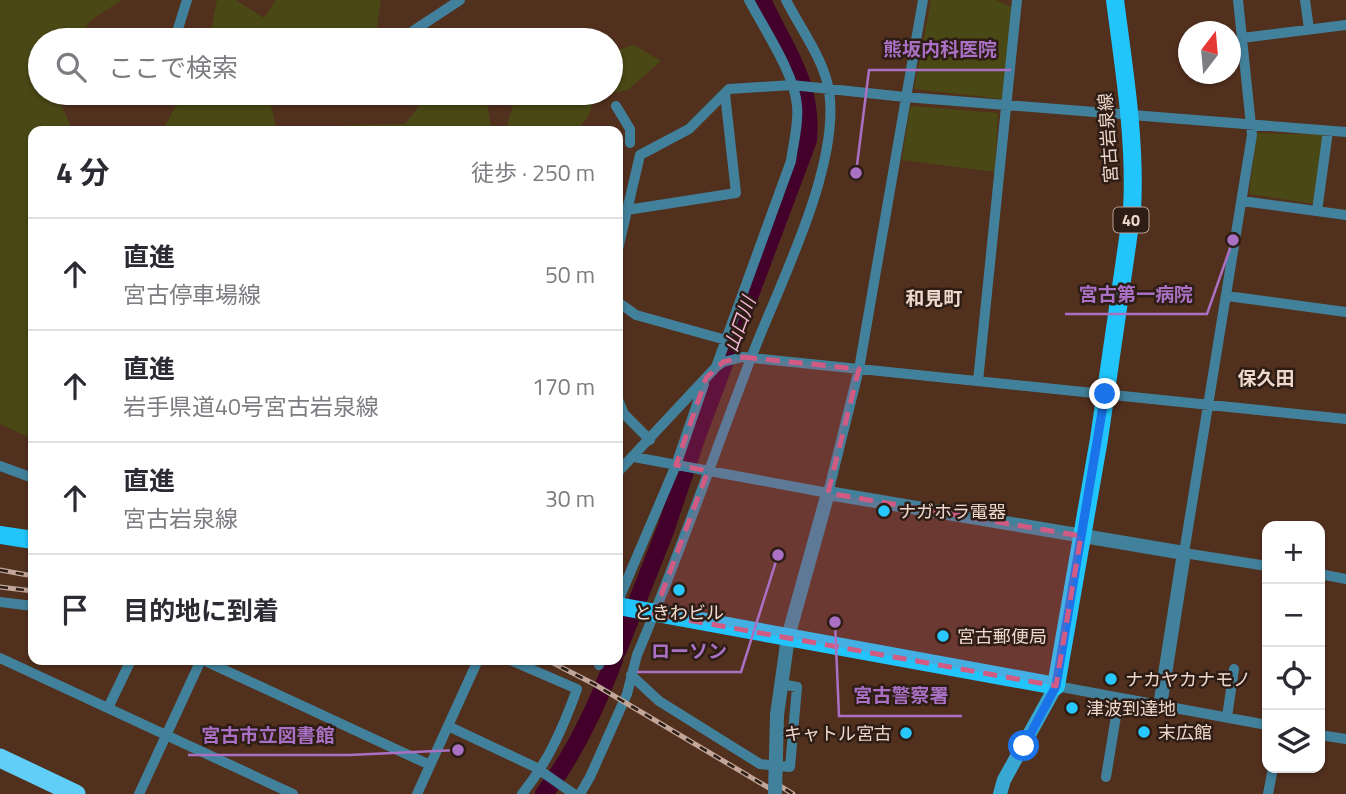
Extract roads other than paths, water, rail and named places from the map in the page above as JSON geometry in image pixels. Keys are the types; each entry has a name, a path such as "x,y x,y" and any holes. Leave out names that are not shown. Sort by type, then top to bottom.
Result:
{"highway":[{"path":"0,758 76,794"}],"main road":[{"name":"宮古岩泉線","path":"1081,536 1099,439 1132,211 1134,180 1115,0"},
{"path":"0,535 28,539"},
{"name":"40","path":"1056,686 1081,536"},
{"path":"623,606 650,613 1056,686 1004,780 1000,794"}],"street":[{"path":"178,28 187,0"},
{"path":"418,28 460,0"},
{"path":"623,467 720,364 726,340 791,161 797,106 792,85 749,0"},
{"path":"447,726 546,774 574,792 598,761 616,714 627,694 650,613 824,163 830,127 826,90 820,66 786,0"},
{"path":"775,794 777,715 788,637 859,369 923,0"},
{"path":"1160,706 1211,405 1252,125 1238,0"},
{"path":"1305,0 1309,29"},
{"path":"978,381 1014,1"},
{"path":"1242,38 1346,24"},
{"path":"639,155 689,129 729,89 792,85 905,97 1346,132"},
{"path":"627,210 736,193 724,94"},
{"path":"616,106 630,129 630,143 639,155 623,227"},
{"path":"1317,211 1328,131"},
{"path":"623,148 630,143"},
{"path":"1242,201 1346,215"},
{"path":"1227,296 1346,312"},
{"path":"623,306 636,315 726,340"},
{"path":"720,364 747,358 1346,419"},
{"path":"623,598 678,465 706,379"},
{"path":"623,412 650,440"},
{"path":"634,457 828,493 1262,565"},
{"path":"0,466 28,476"},
{"path":"1325,575 1346,579"},
{"path":"0,602 28,605"},
{"path":"0,658 293,794"},
{"path":"108,708 129,665"},
{"path":"139,794 200,665"},
{"path":"213,665 430,765"},
{"path":"417,794 476,665"},
{"path":"521,665 577,690 546,774 522,794"},
{"path":"1227,717 1234,669"},
{"path":"631,675 659,701 760,764 790,767 797,687 781,684"},
{"path":"1056,686 1262,724"},
{"path":"1106,777 1119,698"},
{"path":"1325,736 1346,739"},
{"path":"1268,794 1272,773"}],"waterway":[{"name":"山口川","path":"623,637 665,531 698,433 808,140 808,119 802,83 762,0"},
{"name":"山口川","path":"544,794 584,729 612,665"}],"railway":[{"path":"0,570 28,575"},
{"path":"0,587 28,590"},
{"path":"557,665 594,684 779,794"},
{"path":"772,781 793,794"}],"place":[{"name":"熊坂内科医院","path":"856,173"},
{"name":"宮古第一病院","path":"1233,240"},
{"name":"ナガホラ電器","path":"884,511"},
{"name":"ローソン","path":"778,555"},
{"name":"ときわビル","path":"679,590"},
{"name":"宮古警察署","path":"835,622"},
{"name":"宮古郵便局","path":"943,636"},
{"name":"ナカヤカナモノ","path":"1111,679"},
{"name":"津波到達地","path":"1072,708"},
{"name":"末広館","path":"1144,732"},
{"name":"キャトル宮古","path":"906,733"},
{"name":"宮古市立図書館","path":"458,750"}],"district":[{"name":"和見町","path":"934,297"},
{"name":"保久田","path":"1266,377"}]}
